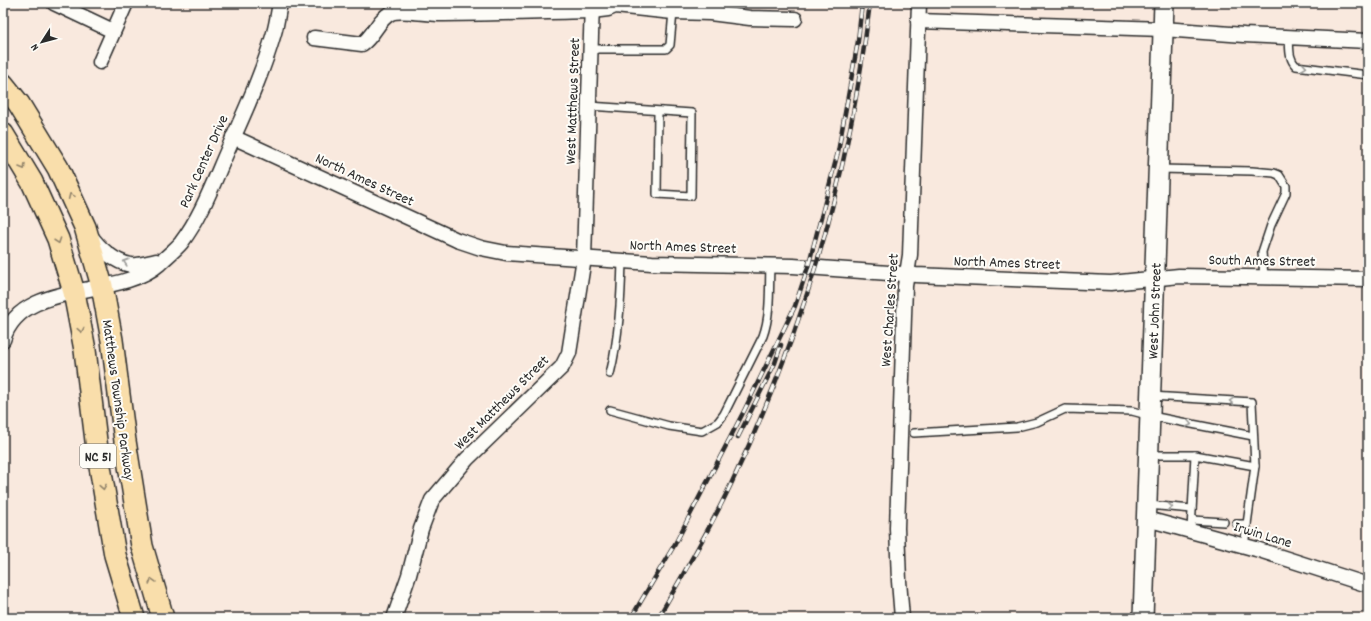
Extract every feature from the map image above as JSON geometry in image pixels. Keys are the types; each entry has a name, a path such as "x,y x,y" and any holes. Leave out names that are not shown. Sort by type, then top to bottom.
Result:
{"main road":[{"name":"West John Street","path":"1143,618 1164,3"},
{"name":"Matthews Township Parkway","path":"3,84 19,104 58,168 84,227 102,286 112,340 125,441 142,546 163,618"},
{"name":"Matthews Township Parkway","path":"3,134 32,182 58,239 74,292 85,350 97,449 115,555 134,618"}],"street":[{"path":"54,3 113,31"},
{"path":"100,62 126,3"},
{"name":"Park Center Drive","path":"3,340 10,324 21,312 33,305 60,295 129,281 158,265 180,243 200,213 258,82 274,33 280,3"},
{"name":"West Charles Street","path":"902,618 897,528 905,286 910,255 918,3"},
{"path":"314,38 362,44 367,40 384,18 391,13 398,12 436,14 512,8 592,7 608,9 615,6 750,18 795,19"},
{"name":"West Matthews Street","path":"394,618 410,575 421,529 432,500 466,459 562,367 569,353 584,258 592,7"},
{"path":"918,21 1163,29 1244,35 1368,40"},
{"name":"North Ames Street","path":"233,137 457,240 481,248 506,253 652,264 770,265 907,274 1111,283 1155,279"},
{"path":"84,227 94,241 111,257 129,264 142,265 164,259"},
{"name":"South Ames Street","path":"1155,279 1179,276 1368,279"},
{"name":"Irwin Lane","path":"1147,512 1191,525 1244,546 1368,584"}],"lane":[{"path":"591,49 666,49 670,45 673,12"},
{"path":"1290,37 1290,56 1296,66 1368,75"},
{"path":"589,106 692,113 691,196 657,194 658,111"},
{"path":"1159,169 1252,171 1274,173 1279,175 1286,186 1286,193 1271,225 1262,252 1264,277"},
{"path":"610,374 616,346 622,261"},
{"path":"610,410 669,426 702,431 718,422 756,350 767,325 769,315 770,265"},
{"path":"1151,396 1252,402 1255,466 1244,546"},
{"path":"914,433 1017,427 1037,422 1065,409 1132,411 1253,436"},
{"path":"1149,455 1195,455 1255,466"},
{"path":"1195,455 1191,525 1224,522"},
{"path":"1147,512 1192,509"},
{"path":"1236,524 1247,524"}],"railway":[{"path":"631,618 675,544 745,409 795,306 808,267 838,152 858,41 862,3"},
{"path":"658,618 706,534 732,482 768,400 800,316 826,230 851,126 870,3"},
{"path":"738,437 775,363 781,345"}]}
